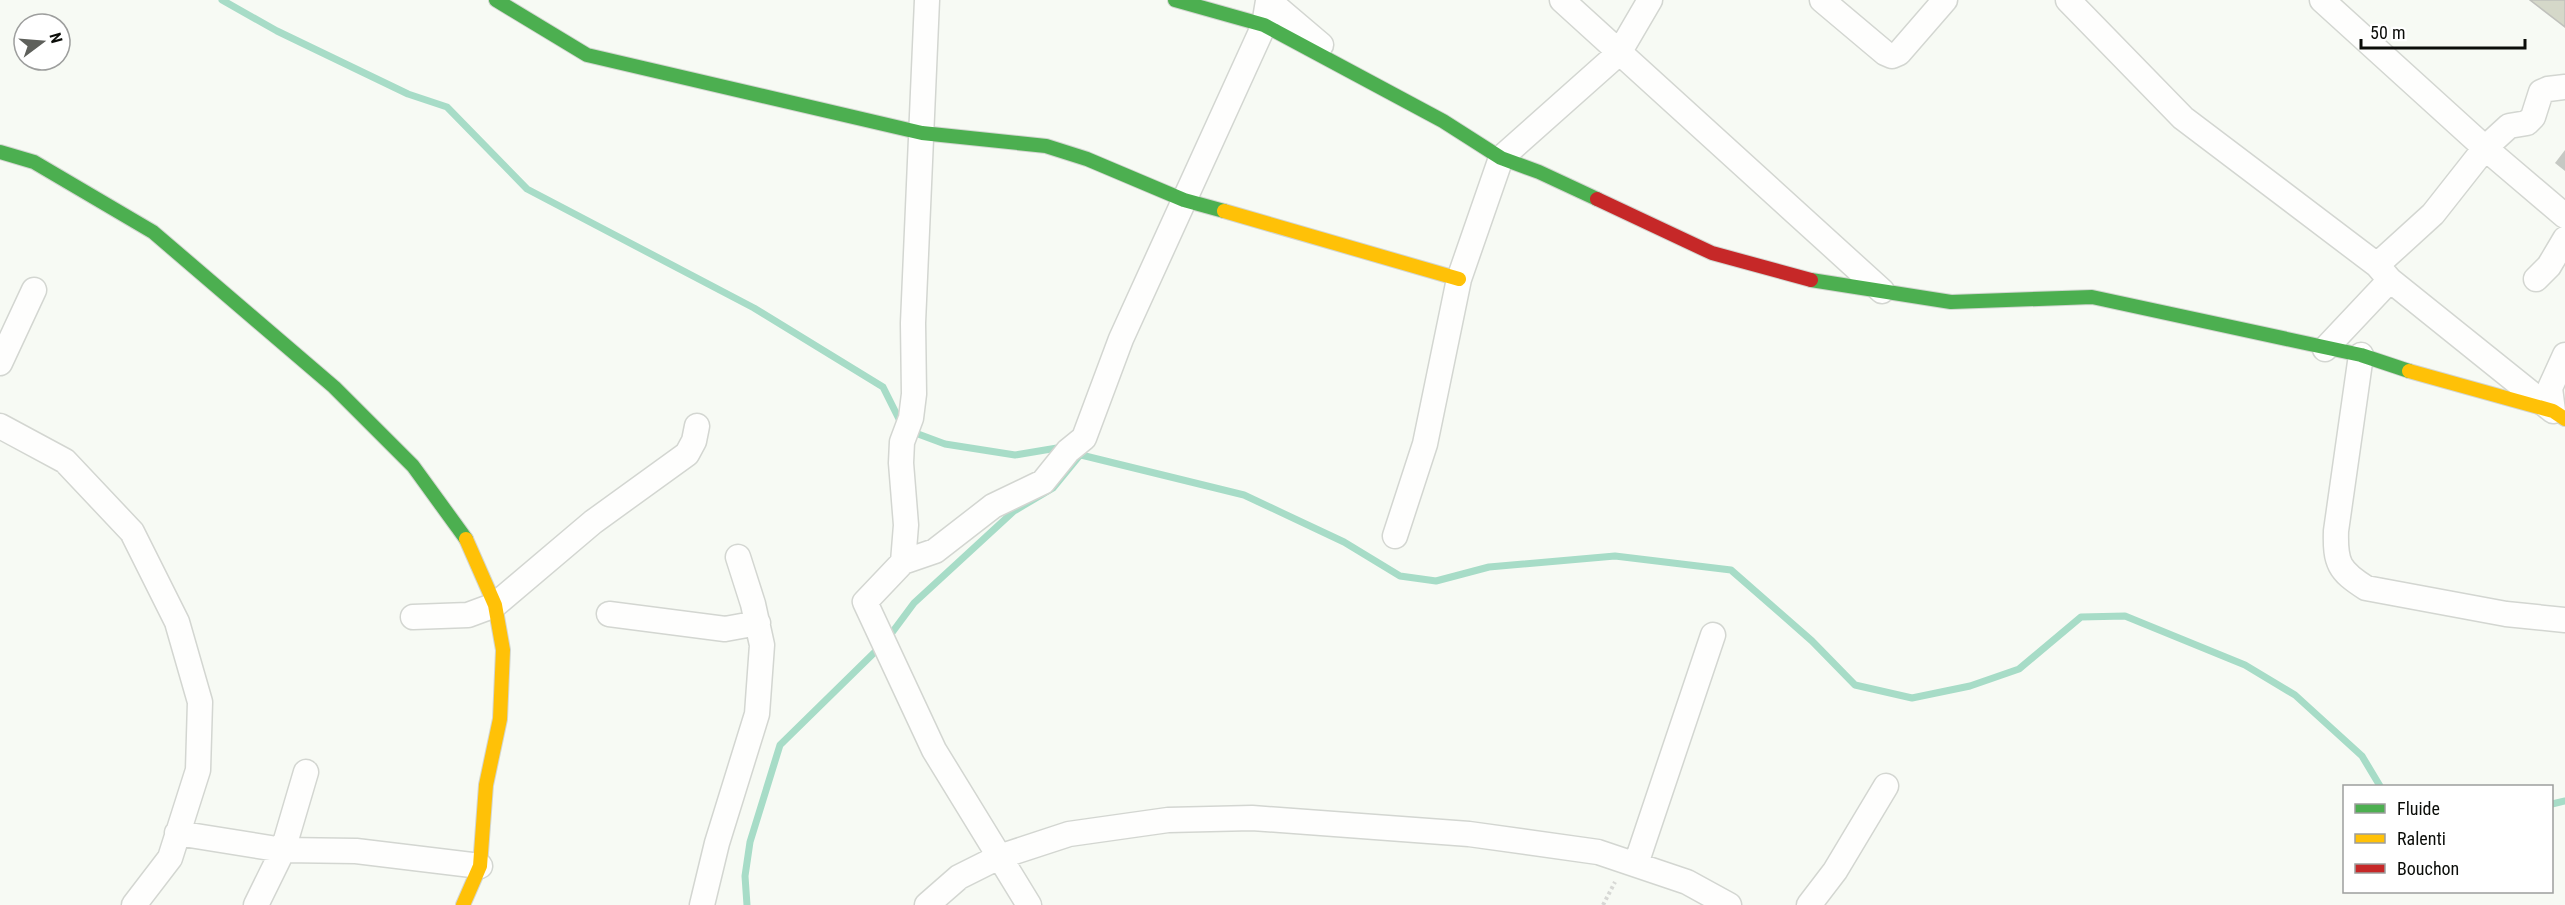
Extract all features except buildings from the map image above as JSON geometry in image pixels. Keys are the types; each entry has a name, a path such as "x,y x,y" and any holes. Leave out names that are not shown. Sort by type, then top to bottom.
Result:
{"street":[{"path":"496,0 587,55 922,133 1046,146 1087,159 1184,200 1459,279"},
{"path":"903,562 906,525 901,463 902,442 911,418 914,394 912,323 927,0"},
{"path":"1175,0 1276,8 1355,74 1443,121 1501,158 1539,172 1712,253 1808,279 1951,302 2092,297 2361,355 2393,367 2559,415"},
{"path":"1562,0 1883,292"},
{"path":"1395,536 1425,444 1459,279 1501,158 1619,53 1650,0"},
{"path":"1822,0 1885,54 1892,56 1899,53 1945,0"},
{"path":"2068,0 2183,118 2384,273 2559,415"},
{"path":"2322,0 2485,148 2565,216"},
{"path":"1029,905 934,750 865,602 903,562 935,551 993,506 1043,482 1068,451 1084,438 1121,339 1184,200 1276,8"},
{"path":"2325,349 2485,148 2509,126 2527,123 2533,117 2541,92 2565,87"},
{"path":"0,152 34,162 153,232 334,387 413,466 468,541 495,605 503,650 500,719 486,785 480,866 463,905"},
{"path":"2536,279 2549,266 2565,239"},
{"path":"0,363 34,290"},
{"path":"2361,355 2336,531 2335,550 2340,567 2347,576 2366,588 2506,614 2565,620"},
{"path":"2559,415 2550,388 2565,355"},
{"path":"0,426 65,461 132,532 177,622 200,702 198,770 170,858 134,905"},
{"path":"413,617 468,615 495,605 593,522 687,454 694,441 697,426"},
{"path":"702,905 717,843 757,714 762,645 758,623 738,557"},
{"path":"609,614 725,629 758,623"},
{"path":"1636,864 1713,635"},
{"path":"256,905 283,850 306,772"},
{"path":"1809,905 1835,871 1886,786"},
{"path":"927,905 959,877 999,857 1069,834 1168,820 1252,818 1469,834 1598,852 1687,882 1730,905"},
{"path":"177,833 283,850 356,851 480,866"}],"waterway":[{"path":"222,0 277,31 408,94 447,107 527,189 754,308 883,387 902,425"},
{"path":"910,431 945,444 1015,455 1057,448 1063,450"},
{"path":"1073,453 1244,495 1344,542 1400,576 1436,581 1489,567 1615,556 1731,570 1812,641 1855,685 1912,698 1970,686 2019,669 2081,617 2125,616 2245,665 2295,695 2362,756 2379,785"},
{"path":"888,638 914,603 1014,511 1053,488 1080,455"},
{"path":"747,905 745,876 750,842 780,745 881,646"},
{"path":"2553,804 2565,801"}],"traffic: fast":[{"path":"496,0 587,55 922,133 1046,146 1087,159 1184,200 1224,211"},
{"path":"1175,0 1264,25 1443,121 1501,158 1539,172 1597,199"},
{"path":"0,152 34,162 153,232 334,387 413,466 466,539"},
{"path":"1811,280 1951,302 2092,297 2361,355 2409,371"}],"traffic: slow":[{"path":"1224,211 1459,279"},
{"path":"2409,371 2553,411 2565,419"},
{"path":"463,905 480,866 486,785 500,719 503,650 495,605 466,539"}],"traffic: jam":[{"path":"1597,199 1712,253 1811,280"}]}
